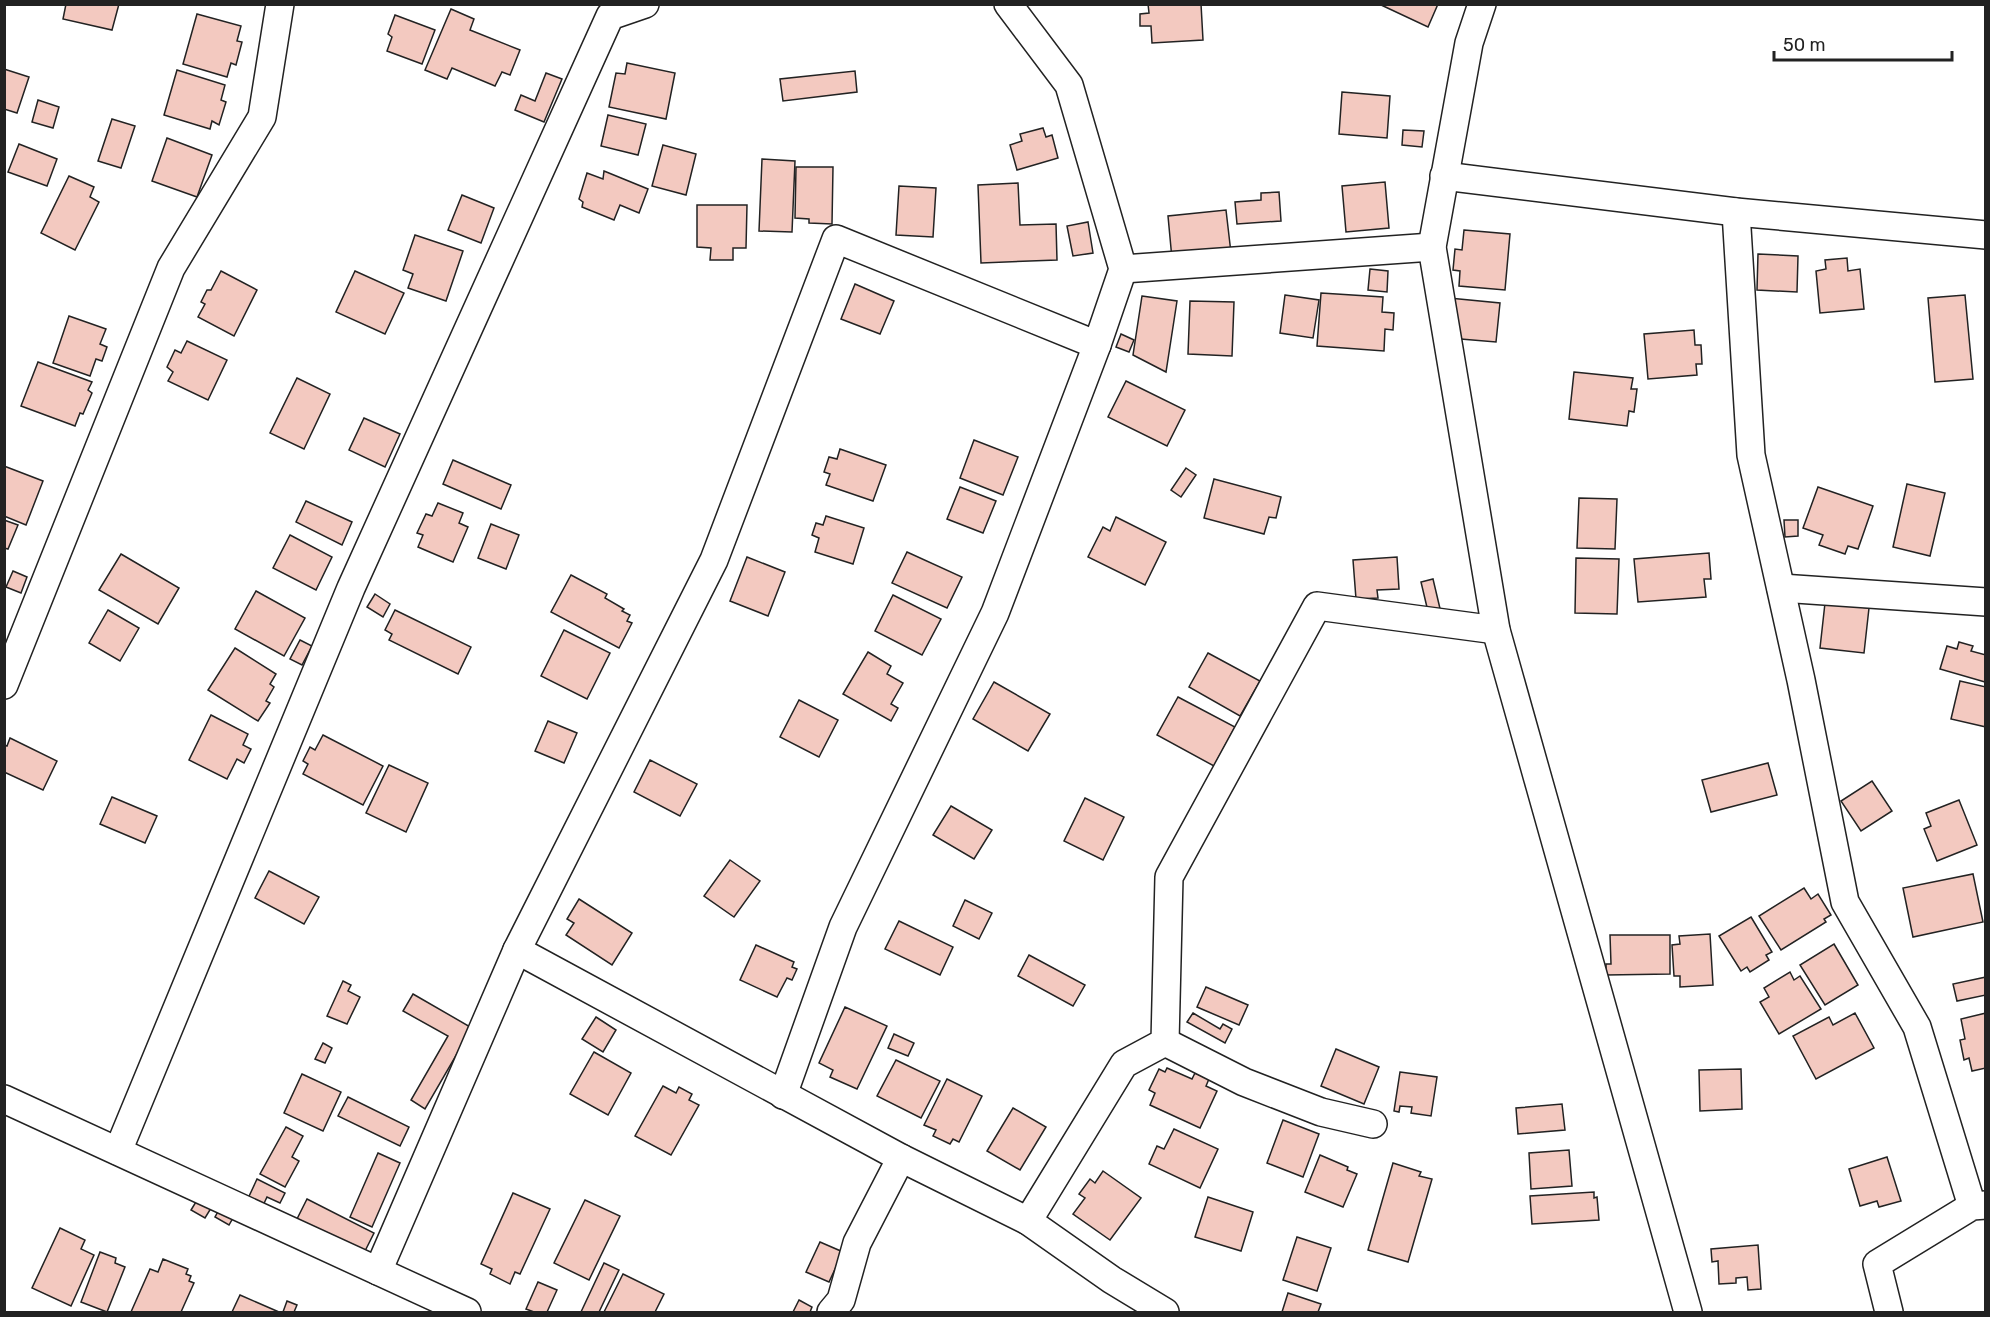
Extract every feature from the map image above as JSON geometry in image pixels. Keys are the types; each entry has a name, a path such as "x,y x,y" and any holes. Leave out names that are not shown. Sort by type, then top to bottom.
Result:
{"street":[{"path":"4,685 171,268 262,117 280,4"},
{"path":"118,1151 351,588 610,16 645,4"},
{"path":"783,1095 843,927 995,613 1097,345 1123,269 1069,85 1008,4"},
{"path":"1482,4 1469,43 1432,247 1496,630 1688,1312"},
{"path":"1444,176 1736,212 1986,236"},
{"path":"1736,212 1751,455 1801,680 1845,902 1917,1027 1979,1205 1877,1264 1889,1312"},
{"path":"378,1271 516,950 714,560 836,238 1097,345"},
{"path":"1123,269 1432,247"},
{"path":"1781,588 1986,602"},
{"path":"1165,1042 1169,878 1317,606 1496,630"},
{"path":"516,950 901,1158 1028,1221 1112,1280 1165,1312"},
{"path":"1165,1042 1244,1082 1321,1112 1373,1124"},
{"path":"1028,1221 1124,1064 1165,1042"},
{"path":"4,1099 468,1312"},
{"path":"831,1312 841,1300 856,1243 901,1158"}],"building":[{"path":"66,4 119,4 112,30 63,19"},
{"path":"1148,4 1201,4 1203,40 1152,43 1151,26 1140,26 1140,14 1149,13"},
{"path":"1379,4 1438,4 1428,27"},
{"path":"451,9 474,19 470,30 520,50 510,75 502,72 495,86 452,68 447,79 425,70"},
{"path":"197,14 241,26 237,41 242,42 236,65 231,63 227,77 183,64"},
{"path":"395,15 435,30 422,64 387,51 392,37 388,34"},
{"path":"627,63 675,73 666,119 609,107 616,73 625,74"},
{"path":"4,69 29,77 17,113 4,109"},
{"path":"177,70 225,85 221,100 226,102 219,125 212,121 210,129 164,115"},
{"path":"855,71 857,92 783,101 780,79"},
{"path":"546,73 562,79 544,122 515,110 521,95 535,101"},
{"path":"1342,92 1390,96 1387,138 1339,134"},
{"path":"38,100 59,107 53,128 32,122"},
{"path":"608,115 646,124 638,155 601,146"},
{"path":"112,119 135,126 121,168 98,161"},
{"path":"1043,128 1046,137 1052,135 1058,158 1017,170 1010,145 1022,141 1020,134"},
{"path":"1403,130 1424,131 1422,147 1402,145"},
{"path":"167,138 212,155 197,197 152,181"},
{"path":"19,144 57,159 47,186 8,172"},
{"path":"663,145 696,154 686,195 652,186"},
{"path":"762,159 795,161 792,232 759,231"},
{"path":"796,167 833,167 832,224 809,223 809,219 795,218"},
{"path":"604,171 648,189 639,213 620,205 614,220 582,207 583,202 579,199 587,173 603,179"},
{"path":"69,176 94,187 90,197 99,202 75,250 41,233"},
{"path":"1385,182 1389,228 1346,232 1342,186"},
{"path":"1018,183 1020,225 1056,224 1057,260 981,263 978,185"},
{"path":"899,186 936,188 933,237 896,235"},
{"path":"1279,192 1281,221 1237,224 1235,202 1261,200 1261,193"},
{"path":"462,195 494,208 481,243 448,230"},
{"path":"697,205 747,205 746,248 733,248 733,260 710,260 711,248 697,247"},
{"path":"1226,210 1231,253 1172,259 1168,216"},
{"path":"1088,222 1093,253 1073,256 1067,226"},
{"path":"1464,230 1510,234 1505,290 1459,286 1460,271 1453,270 1455,249 1462,250"},
{"path":"415,235 463,251 446,301 408,288 413,274 403,270"},
{"path":"1758,254 1798,256 1797,292 1757,290"},
{"path":"1847,258 1848,271 1860,269 1864,309 1820,313 1816,271 1826,269 1825,260"},
{"path":"1370,269 1388,271 1387,292 1368,290"},
{"path":"221,271 257,290 234,336 198,317 205,304 201,302 207,290 211,290"},
{"path":"355,271 404,293 385,334 336,312"},
{"path":"855,284 894,301 880,334 841,319"},
{"path":"1321,293 1383,297 1382,312 1394,313 1393,330 1385,329 1384,351 1317,346"},
{"path":"1285,295 1319,300 1313,338 1280,333"},
{"path":"1965,295 1973,379 1935,382 1928,298"},
{"path":"1142,296 1177,301 1166,372 1133,355"},
{"path":"1449,298 1500,303 1496,342 1449,338"},
{"path":"1190,301 1234,302 1232,356 1188,354"},
{"path":"69,316 106,329 100,344 107,347 102,361 96,359 90,376 53,363"},
{"path":"1694,330 1695,345 1701,345 1702,364 1696,364 1697,375 1648,379 1644,334"},
{"path":"1121,334 1134,340 1129,352 1116,347"},
{"path":"187,341 227,360 208,400 168,381 173,372 167,367 175,350 181,353"},
{"path":"38,362 92,382 88,390 92,393 75,426 21,406"},
{"path":"1574,372 1633,378 1631,389 1637,389 1634,412 1629,411 1627,426 1569,419"},
{"path":"297,378 330,394 304,449 270,433"},
{"path":"1126,381 1185,410 1167,446 1108,417"},
{"path":"364,418 400,434 385,467 349,450"},
{"path":"974,440 1018,457 1003,495 960,478"},
{"path":"840,449 886,465 873,501 826,485 830,474 824,472 829,457 837,459"},
{"path":"453,460 511,485 501,509 443,484"},
{"path":"4,466 43,481 26,525 4,516"},
{"path":"1186,468 1196,475 1181,497 1171,490"},
{"path":"1214,479 1281,497 1276,518 1269,517 1264,534 1204,518"},
{"path":"1907,484 1945,493 1930,556 1893,547"},
{"path":"960,487 996,501 983,533 947,519"},
{"path":"1818,487 1873,506 1858,549 1848,546 1845,554 1819,545 1823,535 1803,528"},
{"path":"1579,498 1617,499 1615,549 1577,548"},
{"path":"306,501 352,522 342,545 296,522"},
{"path":"438,503 463,513 459,523 468,527 453,562 418,547 423,535 417,533 426,514 432,516"},
{"path":"826,516 864,528 853,564 815,552 819,538 812,535 816,523 823,525"},
{"path":"1116,517 1166,542 1145,585 1088,557 1103,527 1110,531"},
{"path":"4,520 18,525 8,549 4,548"},
{"path":"1784,520 1798,520 1798,536 1785,537"},
{"path":"491,524 519,535 506,569 478,558"},
{"path":"290,535 332,557 316,590 273,568"},
{"path":"907,552 962,577 947,608 892,583"},
{"path":"1709,553 1711,579 1704,579 1706,597 1638,602 1634,559"},
{"path":"121,554 179,588 158,624 99,590"},
{"path":"747,557 785,572 768,616 730,601"},
{"path":"1397,557 1399,589 1377,590 1378,598 1356,599 1353,560"},
{"path":"1576,558 1619,559 1617,614 1575,613"},
{"path":"13,571 27,577 21,593 6,587"},
{"path":"571,575 607,594 605,598 630,615 627,621 632,623 619,648 551,612"},
{"path":"1433,579 1442,617 1430,620 1421,582"},
{"path":"256,591 305,618 284,656 235,629"},
{"path":"375,594 390,604 383,617 367,607"},
{"path":"893,595 941,619 922,655 875,631"},
{"path":"1825,603 1869,608 1864,653 1820,648"},
{"path":"108,610 139,628 120,661 89,643"},
{"path":"395,610 471,647 458,674 389,640 392,634 385,630"},
{"path":"564,630 610,653 587,699 541,676"},
{"path":"300,640 312,646 302,665 290,659"},
{"path":"1959,642 1973,646 1971,651 1986,655 1985,682 1940,669 1947,646 1957,649"},
{"path":"235,648 276,674 270,684 274,687 266,701 270,703 258,721 208,690"},
{"path":"868,652 891,666 887,674 903,683 891,704 898,708 891,721 843,694"},
{"path":"1208,653 1260,681 1240,716 1189,687"},
{"path":"1960,681 1986,687 1986,727 1951,719"},
{"path":"994,682 1050,714 1028,751 973,719"},
{"path":"1178,697 1235,727 1214,766 1157,735"},
{"path":"799,700 838,720 819,757 780,737"},
{"path":"211,715 248,734 243,745 251,749 244,763 237,759 227,779 189,760"},
{"path":"548,721 577,733 564,763 535,751"},
{"path":"323,735 383,766 363,805 303,774 308,764 303,761 310,747 315,750"},
{"path":"10,738 57,761 43,790 4,772 4,745 7,746"},
{"path":"650,760 697,784 680,816 634,792"},
{"path":"1768,763 1777,795 1711,812 1702,780"},
{"path":"389,765 428,783 406,832 366,813"},
{"path":"1872,781 1892,811 1861,831 1841,801"},
{"path":"112,797 157,816 145,843 100,824"},
{"path":"1085,798 1124,817 1103,860 1064,841"},
{"path":"1959,800 1977,845 1937,861 1924,829 1931,826 1926,813"},
{"path":"951,806 992,830 974,859 933,835"},
{"path":"730,860 760,881 734,917 704,896"},
{"path":"269,871 319,897 304,924 255,898"},
{"path":"1973,874 1983,922 1913,937 1903,888"},
{"path":"1804,888 1811,899 1818,894 1831,915 1824,919 1826,922 1781,950 1759,916"},
{"path":"579,899 632,933 612,965 566,935 574,923 567,919"},
{"path":"965,900 992,913 979,939 953,926"},
{"path":"1751,917 1772,952 1766,955 1769,960 1750,972 1747,967 1741,971 1719,936"},
{"path":"899,921 953,947 940,975 885,949"},
{"path":"1710,934 1713,985 1680,987 1680,976 1674,976 1672,945 1680,944 1679,936"},
{"path":"1610,935 1670,935 1670,974 1606,975 1606,964 1611,964"},
{"path":"1834,944 1858,985 1825,1005 1800,965"},
{"path":"756,945 794,962 792,967 797,969 792,980 787,978 777,997 740,980"},
{"path":"1029,955 1085,985 1073,1006 1018,976"},
{"path":"1790,972 1794,980 1800,976 1821,1009 1779,1034 1760,1002 1769,997 1764,988"},
{"path":"1986,977 1986,995 1957,1001 1953,984"},
{"path":"343,981 351,985 348,991 360,997 347,1024 327,1016"},
{"path":"1206,987 1248,1005 1239,1025 1197,1007"},
{"path":"413,994 472,1028 425,1109 411,1100 448,1036 403,1011"},
{"path":"845,1007 887,1026 857,1089 830,1077 833,1070 819,1063"},
{"path":"1193,1013 1220,1029 1223,1024 1232,1029 1225,1043 1187,1022"},
{"path":"1855,1013 1874,1048 1816,1079 1793,1036 1829,1017 1833,1025"},
{"path":"1986,1013 1986,1068 1972,1071 1969,1058 1964,1060 1960,1040 1965,1039 1961,1019"},
{"path":"596,1017 616,1030 603,1052 582,1039"},
{"path":"894,1034 914,1043 908,1056 888,1048"},
{"path":"323,1043 332,1048 325,1063 315,1059"},
{"path":"1336,1049 1379,1067 1364,1104 1321,1086"},
{"path":"594,1052 631,1073 608,1115 570,1094"},
{"path":"896,1060 940,1081 921,1118 877,1096"},
{"path":"1167,1068 1192,1079 1195,1073 1209,1079 1206,1086 1217,1091 1200,1128 1150,1105 1155,1093 1149,1090 1159,1069 1165,1072"},
{"path":"1741,1069 1742,1109 1700,1111 1699,1070"},
{"path":"1400,1072 1437,1077 1431,1116 1411,1113 1412,1107 1400,1106 1399,1112 1394,1111"},
{"path":"302,1074 341,1092 323,1131 284,1113"},
{"path":"947,1079 982,1096 959,1142 953,1139 950,1144 933,1136 936,1130 924,1125"},
{"path":"663,1086 676,1093 679,1087 692,1094 689,1100 699,1105 671,1155 635,1136"},
{"path":"348,1097 409,1127 400,1146 338,1116"},
{"path":"1562,1104 1565,1130 1518,1134 1516,1108"},
{"path":"1013,1108 1046,1127 1020,1170 987,1151"},
{"path":"1283,1120 1319,1134 1303,1177 1267,1163"},
{"path":"286,1127 303,1136 292,1157 299,1161 285,1187 260,1174"},
{"path":"1174,1129 1218,1149 1200,1188 1149,1164 1157,1146 1164,1149"},
{"path":"1569,1150 1572,1186 1531,1189 1529,1153"},
{"path":"378,1153 400,1163 372,1227 350,1217"},
{"path":"1320,1155 1348,1167 1347,1170 1357,1174 1343,1207 1305,1192"},
{"path":"1887,1157 1901,1201 1879,1207 1877,1201 1860,1206 1849,1169"},
{"path":"1393,1163 1421,1172 1419,1176 1432,1179 1408,1262 1368,1250"},
{"path":"1103,1171 1141,1198 1110,1240 1073,1214 1085,1198 1079,1194 1090,1179 1095,1183"},
{"path":"257,1179 285,1193 280,1203 267,1197 260,1212 245,1205"},
{"path":"202,1192 216,1200 205,1218 191,1210"},
{"path":"1594,1192 1594,1198 1597,1197 1599,1220 1532,1224 1530,1196"},
{"path":"513,1193 550,1209 520,1274 515,1272 510,1284 490,1274 492,1269 481,1264"},
{"path":"228,1194 242,1202 229,1225 215,1217"},
{"path":"1208,1197 1253,1212 1241,1251 1195,1237"},
{"path":"307,1199 374,1233 360,1261 295,1223"},
{"path":"585,1200 620,1216 589,1280 554,1263"},
{"path":"60,1228 85,1240 81,1249 94,1255 71,1306 32,1288"},
{"path":"1297,1237 1331,1248 1317,1291 1283,1280"},
{"path":"820,1242 843,1252 829,1282 806,1272"},
{"path":"1758,1245 1761,1289 1748,1290 1747,1277 1736,1278 1736,1283 1719,1284 1718,1261 1712,1262 1711,1249"},
{"path":"100,1252 116,1258 115,1263 125,1267 107,1312 81,1302"},
{"path":"163,1259 188,1269 186,1274 191,1276 189,1281 194,1283 181,1312 131,1312 150,1269 158,1272"},
{"path":"604,1263 619,1270 599,1312 581,1312"},
{"path":"623,1274 664,1294 655,1312 604,1312"},
{"path":"538,1282 557,1290 547,1312 534,1312 526,1309"},
{"path":"1288,1293 1321,1304 1318,1312 1282,1312"},
{"path":"240,1295 279,1312 232,1312"},
{"path":"799,1300 812,1307 810,1312 793,1312"},
{"path":"287,1301 297,1305 294,1312 283,1312"}]}
